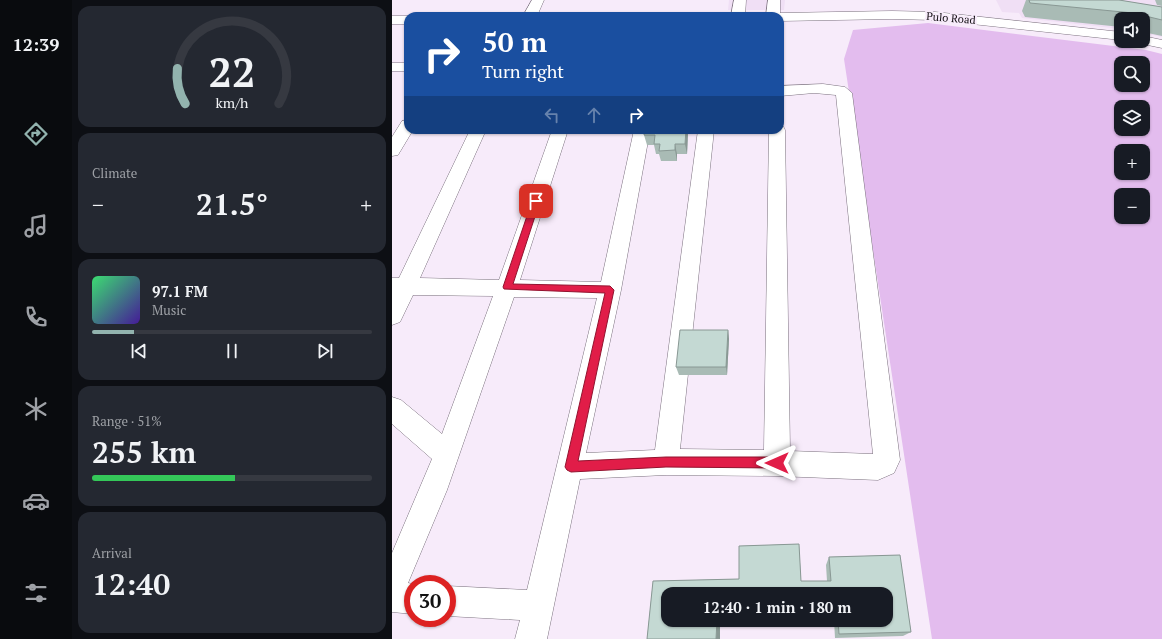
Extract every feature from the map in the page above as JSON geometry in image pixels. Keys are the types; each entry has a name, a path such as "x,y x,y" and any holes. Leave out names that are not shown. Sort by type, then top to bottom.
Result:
{"street":[{"path":"532,12 538,0"},
{"path":"738,12 740,0"},
{"path":"773,12 774,0"},
{"path":"890,0 892,15"},
{"name":"Pulo Road","path":"784,17 892,15 935,16 1114,35"},
{"path":"392,20 404,20"},
{"path":"1150,41 1162,44"},
{"path":"392,67 404,67"},
{"path":"571,467 666,462 777,463 878,467 885,464 887,460 844,93 842,91 832,89 784,90"},
{"path":"392,152 404,132"},
{"path":"392,316 399,286 476,134"},
{"path":"392,584 421,524 447,455 508,287 559,134"},
{"path":"531,639 610,290 641,134"},
{"path":"666,462 706,134"},
{"path":"777,134 777,463"},
{"path":"399,286 610,290"},
{"path":"392,408 447,455"},
{"path":"392,597 404,598"},
{"path":"456,601 538,606"}],"shaded area":[{"path":"729,0 785,0 784,10 728,10"},
{"path":"996,0 1162,0 1162,37 1150,34 1150,12 1114,12 1114,28 1022,18 1019,13 1002,12"},
{"path":"928,23 1114,46 1114,48 1146,50 1162,54 1162,639 932,639 844,59 853,30"}],"building":[{"path":"1029,0 1119,0 1162,7 1162,20 1150,17 1150,12 1123,12 1030,3"},
{"path":"686,134 685,144 675,144 675,150 659,151 660,144 654,144 655,135 644,135"},
{"path":"680,330 728,330 726,367 676,367"},
{"path":"799,544 801,581 831,581 829,557 900,555 911,632 839,634 838,627 893,627 893,587 661,587 661,627 717,627 716,639 647,639 653,581 739,579 739,546"}],"route":[{"path":"536,201 508,287 610,290 571,467 666,462 777,463"}]}
